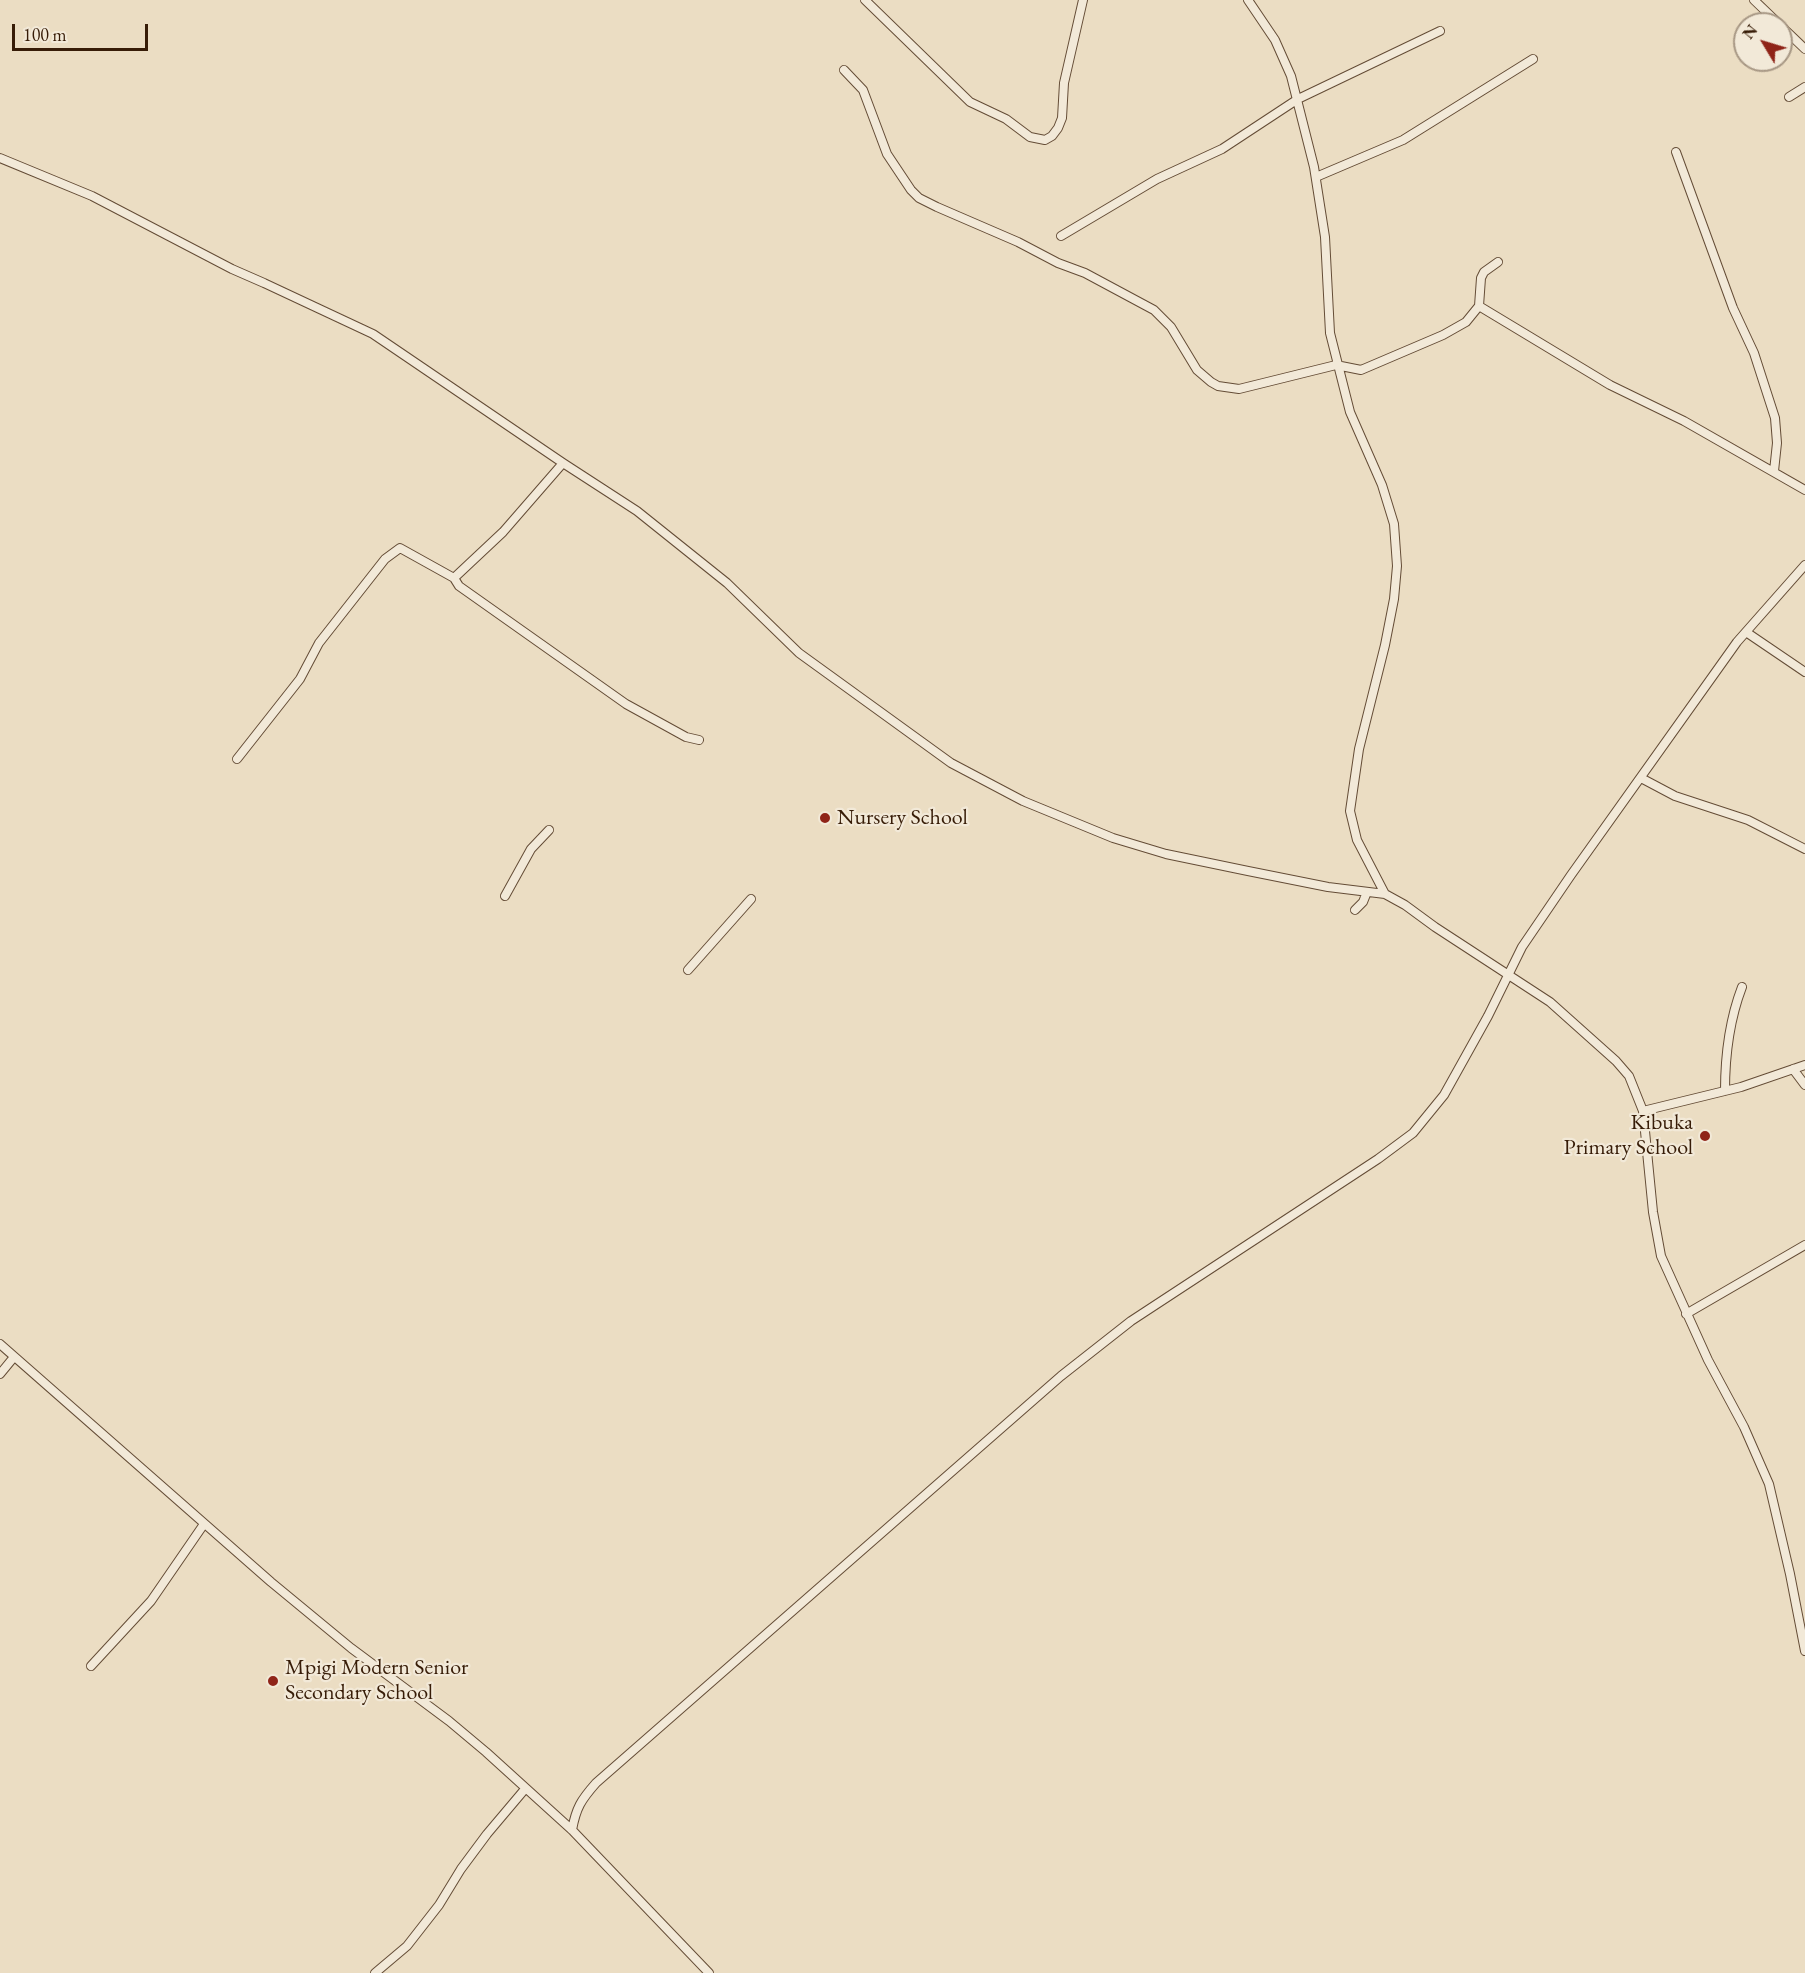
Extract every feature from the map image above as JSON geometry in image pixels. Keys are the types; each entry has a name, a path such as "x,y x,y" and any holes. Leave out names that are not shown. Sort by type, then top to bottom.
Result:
{"street":[{"path":"865,0 970,102 1006,119 1030,137 1045,140 1052,136 1062,118 1064,82 1083,0"},
{"path":"1248,0 1275,40 1291,76 1298,99 1316,177 1325,237 1330,333 1350,412 1382,485 1394,524 1397,566 1394,599 1359,748 1350,810 1357,840 1385,894"},
{"path":"1754,0 1766,12"},
{"path":"1060,236 1157,179 1222,149 1298,99 1440,31"},
{"path":"1793,37 1805,49"},
{"path":"1316,177 1404,140 1533,59"},
{"path":"844,70 863,90 887,154 919,198 1018,242 1058,263 1085,273 1154,310 1171,327 1197,369 1218,386 1239,388 1336,365 1362,370 1443,335 1466,322 1479,306 1481,278 1484,272 1498,262"},
{"path":"1789,97 1805,87"},
{"path":"1676,152 1733,308 1754,353 1775,418 1777,443 1774,471"},
{"path":"0,159 92,196 232,269 373,334 563,464 637,511 727,583 799,653 951,763 1023,801 1113,838 1178,856 1328,887 1385,894 1550,1002 1610,1055 1629,1076 1644,1111 1653,1212 1661,1257 1686,1314 1744,1427 1769,1484 1805,1651"},
{"path":"1479,306 1610,385 1684,421 1805,490"},
{"path":"454,579 503,532 563,464"},
{"path":"237,759 300,679 319,643 385,559 400,548 454,579 459,586 626,704 686,737 699,740"},
{"path":"572,1830 581,1800 596,1784 1061,1376 1131,1321 1377,1160 1413,1132 1444,1095 1522,947 1571,875 1746,632 1805,565"},
{"path":"1746,632 1805,672"},
{"path":"1641,777 1675,796 1748,819 1805,849"},
{"path":"505,896 531,849 549,830"},
{"path":"1356,910 1363,902 1367,892"},
{"path":"688,970 751,898"},
{"path":"1725,1091 1727,1044 1733,1012 1742,987"},
{"path":"1644,1111 1725,1091 1805,1065"},
{"path":"1793,1069 1805,1085"},
{"path":"1686,1314 1805,1245"},
{"path":"0,1344 204,1524 351,1648 449,1721 486,1752 572,1830 709,1973"},
{"path":"0,1374 14,1357"},
{"path":"91,1666 151,1600 204,1524"},
{"path":"375,1973 407,1946 439,1905 461,1869 487,1834 525,1789"}],"place":[{"name":"Nursery School","path":"825,818"},
{"name":"Kibuka Primary School","path":"1705,1136"},
{"name":"Mpigi Modern Senior Secondary School","path":"273,1681"}]}
